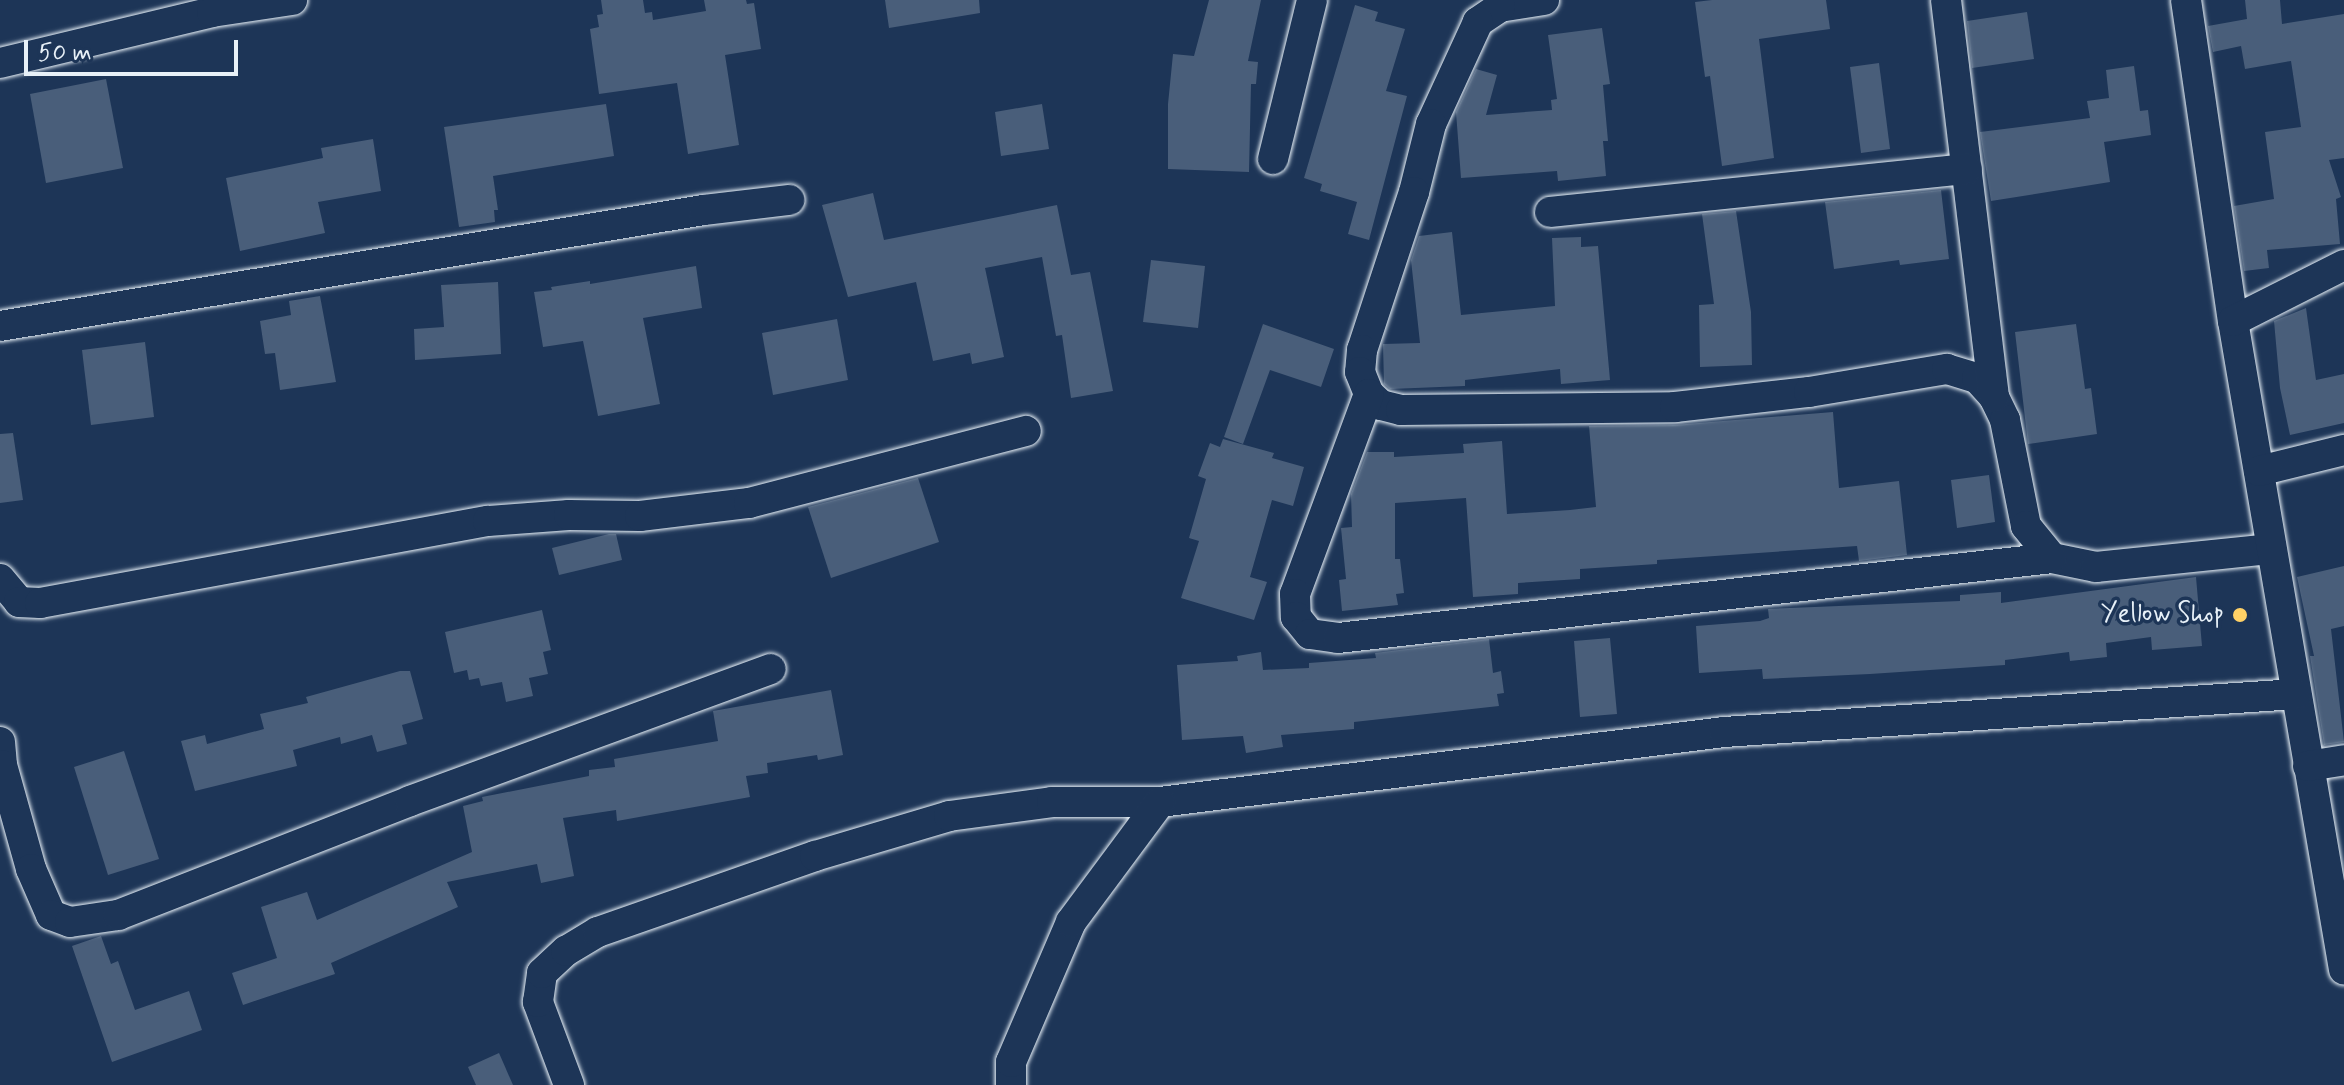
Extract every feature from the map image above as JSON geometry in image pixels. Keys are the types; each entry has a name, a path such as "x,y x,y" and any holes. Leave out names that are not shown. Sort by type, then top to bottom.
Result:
{"street":[{"path":"0,63 212,12 292,0"},
{"path":"1273,159 1312,0"},
{"path":"1544,0 1500,7 1478,22 1431,124 1414,192 1362,350 1360,372 1369,394 1381,405 1401,410 1675,407 1809,392 1947,369 1977,378 1994,397 2005,420 2026,526 2052,558"},
{"path":"1946,0 1994,397"},
{"path":"2186,0 2233,321 2344,970"},
{"path":"1550,212 1967,169"},
{"path":"0,326 704,210 789,200"},
{"path":"2233,321 2344,265"},
{"path":"1369,394 1295,594 1296,617 1310,634 1338,638 2052,558 2096,567 2271,549"},
{"path":"1,584 19,602 40,603 488,521 569,515 640,516 749,503 1026,431"},
{"path":"2259,471 2344,450"},
{"path":"0,742 2,765 31,869 51,915 70,922 118,915 410,801 771,669"},
{"path":"569,1085 538,1002 542,973 566,951 598,932 815,856 949,816 1052,802 1160,802 1724,732 2296,694"},
{"path":"2308,766 2344,760"},
{"path":"1011,1085 1011,1062 1071,922 1160,802"}],"building":[{"path":"601,0 643,0 645,13 652,12 653,20 706,11 704,0 746,0 747,4 754,3 761,49 725,55 739,145 688,154 677,83 599,94 590,29 599,27 597,15 603,14"},
{"path":"885,0 979,0 980,13 889,28"},
{"path":"1209,0 1261,0 1248,61 1258,62 1256,84 1251,84 1249,172 1168,169 1168,104 1173,54 1194,56"},
{"path":"1826,0 1830,29 1759,39 1774,158 1722,166 1710,76 1705,77 1695,2"},
{"path":"2245,0 2280,0 2282,24 2344,14 2344,158 2329,160 2341,197 2336,199 2340,244 2267,250 2269,268 2244,271 2234,206 2274,199 2265,132 2301,127 2291,61 2245,69 2241,46 2213,52 2208,26 2247,19"},
{"path":"1355,5 1378,12 1375,21 1405,29 1386,91 1407,96 1369,240 1348,234 1357,202 1320,191 1322,184 1304,178"},
{"path":"2027,12 2034,59 1972,68 1967,21"},
{"path":"1602,28 1610,84 1603,85 1608,141 1603,141 1606,176 1558,181 1557,171 1461,178 1456,112 1476,69 1497,75 1486,115 1552,110 1551,100 1557,99 1548,35"},
{"path":"1879,63 1890,149 1861,153 1850,67"},
{"path":"2134,66 2140,111 2148,110 2151,135 2104,142 2110,182 1991,201 1980,132 2090,118 2087,101 2109,98 2106,70"},
{"path":"106,79 123,168 46,183 30,94"},
{"path":"606,104 614,156 493,176 498,210 494,210 495,222 459,227 444,127"},
{"path":"1042,104 1049,149 1001,156 995,112"},
{"path":"373,139 381,191 318,202 325,233 240,251 226,178 323,158 321,148"},
{"path":"1941,190 1949,259 1900,265 1899,260 1834,269 1825,202"},
{"path":"873,193 884,240 1057,205 1071,275 1090,272 1113,391 1071,398 1062,335 1056,336 1042,257 985,268 1004,357 972,364 970,353 933,361 916,282 848,297 822,205"},
{"path":"1736,211 1751,312 1752,365 1700,367 1699,305 1714,304 1702,214"},
{"path":"1452,232 1461,315 1555,306 1552,238 1581,237 1581,247 1598,246 1610,380 1561,384 1560,369 1465,380 1465,386 1390,389 1384,384 1383,344 1420,343 1411,260 1419,236"},
{"path":"1151,260 1205,266 1198,328 1143,322"},
{"path":"696,266 702,308 643,318 660,404 598,416 583,341 543,347 534,292"},
{"path":"498,282 501,354 415,360 414,329 444,327 441,285"},
{"path":"320,296 336,382 280,390 275,353 265,354 260,321 291,315 289,301"},
{"path":"2306,308 2316,380 2344,374 2344,423 2290,435 2280,388 2274,321"},
{"path":"837,319 848,380 773,395 762,333"},
{"path":"1263,324 1334,349 1321,387 1270,370 1243,444 1224,437"},
{"path":"2076,324 2085,389 2091,388 2097,434 2028,444 2015,332"},
{"path":"145,342 154,417 91,425 82,350"},
{"path":"1833,412 1839,488 1899,481 1907,555 1859,561 1857,546 1657,560 1657,564 1580,569 1580,579 1518,583 1518,594 1473,597 1466,498 1395,503 1395,559 1400,559 1404,593 1396,594 1398,605 1342,611 1339,580 1346,579 1341,528 1352,527 1351,494 1367,452 1394,452 1394,457 1464,453 1463,444 1502,441 1507,514 1570,510 1596,507 1589,426 1675,425"},
{"path":"13,433 23,500 0,503 0,434"},
{"path":"1223,439 1274,453 1272,458 1304,467 1293,506 1272,500 1250,577 1267,582 1254,620 1181,598 1199,541 1189,538 1206,479 1198,476 1210,443 1220,447"},
{"path":"1989,475 1995,522 1957,528 1951,480"},
{"path":"918,478 939,542 831,578 808,507"},
{"path":"616,534 622,560 559,575 552,548"},
{"path":"2344,566 2344,626 2331,629 2344,742 2324,745 2310,656 2314,656 2297,577"},
{"path":"2196,577 2202,646 2152,650 2151,637 2106,643 2107,657 2070,661 2069,652 2005,660 2005,665 1870,674 1763,679 1762,669 1699,673 1696,626 1760,621 1769,618 1768,609 1960,601 1960,595 2001,592 2001,603"},
{"path":"542,610 551,650 543,652 548,674 529,678 533,696 506,702 502,682 481,686 479,678 469,680 467,670 454,673 445,632"},
{"path":"1610,638 1617,714 1580,717 1574,641"},
{"path":"1489,639 1493,673 1501,671 1504,693 1497,694 1499,706 1354,722 1354,729 1281,735 1283,747 1246,753 1243,736 1182,740 1177,665 1238,661 1237,656 1261,652 1263,670 1309,668 1309,663 1376,658 1375,653"},
{"path":"400,671 410,671 423,719 402,725 407,744 377,752 372,735 341,744 340,737 293,750 297,766 195,791 181,741 205,735 207,744 264,729 260,714 308,703 306,697"},
{"path":"831,690 843,755 818,760 817,755 767,763 768,773 746,776 750,797 617,821 616,810 563,818 574,876 541,883 537,864 447,882 458,907 331,963 335,974 243,1005 232,973 277,958 261,907 307,892 317,920 472,852 463,806 483,801 482,797 589,776 589,770 615,767 614,759 718,741 713,711"},
{"path":"124,751 159,859 108,875 74,767"},
{"path":"101,936 111,964 118,961 135,1010 189,991 202,1030 112,1062 72,946"},
{"path":"499,1053 513,1085 476,1085 468,1067"}],"place":[{"name":"Yellow Shop","path":"2240,615"}]}
